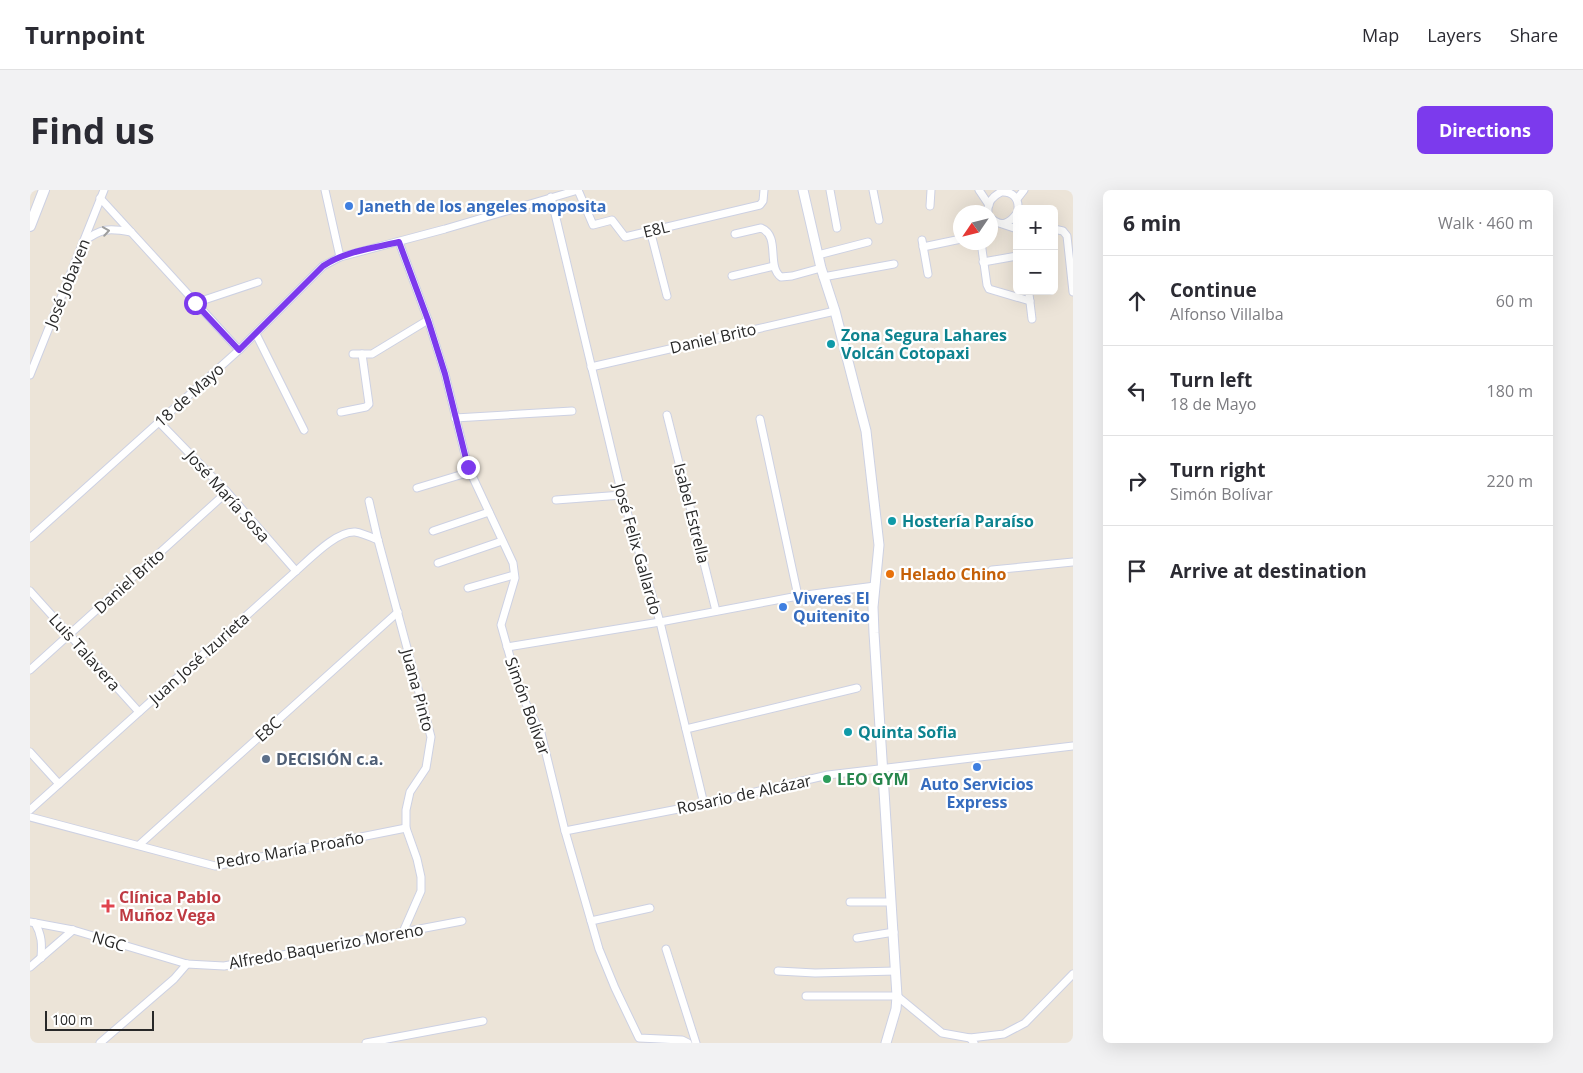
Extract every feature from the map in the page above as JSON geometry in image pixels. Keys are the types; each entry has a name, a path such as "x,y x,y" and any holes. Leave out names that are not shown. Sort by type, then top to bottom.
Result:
{"main road":[{"path":"30,226 44,190"}],"street":[{"name":"José Jobaven","path":"30,375 104,190"},
{"path":"326,190 340,257"},
{"name":"18 de Mayo","path":"30,538 239,350 323,266 340,257 399,242 578,190"},
{"name":"E8L","path":"578,190 593,225 612,220 625,237 760,205 763,201 764,190"},
{"path":"803,190 822,273 835,311 866,431 879,545 875,586 874,633 897,996 896,1009 886,1043"},
{"path":"830,190 837,228"},
{"path":"872,190 879,220"},
{"path":"930,206 932,190"},
{"path":"979,190 986,205"},
{"path":"1017,199 1024,190"},
{"path":"990,205 997,194 1001,192 1011,192 1017,199 1018,205"},
{"name":"José Felix Gallardo","path":"551,197 622,495 660,622 704,804"},
{"path":"100,198 239,350"},
{"path":"1001,224 1013,218"},
{"path":"998,223 1013,228"},
{"path":"735,234 761,228 768,232 776,273 784,278 894,264"},
{"path":"82,242 96,233 107,229 131,232"},
{"path":"650,230 667,296"},
{"path":"1058,230 1063,231 1070,242 1073,287"},
{"path":"928,274 922,243 953,240"},
{"name":"Simón Bolívar","path":"399,242 428,320 445,374 470,472 512,563 515,578 501,625 520,692 540,733 565,831 599,949 639,1038 682,1040 688,1043"},
{"path":"818,255 868,242"},
{"path":"982,250 989,289 1029,298 1032,319"},
{"path":"984,262 1013,257"},
{"path":"732,276 774,266"},
{"path":"195,303 258,282"},
{"name":"Daniel Brito","path":"591,367 835,311"},
{"path":"352,354 372,354 428,320"},
{"path":"256,334 304,430"},
{"path":"341,412 366,407 369,404 362,354"},
{"path":"455,418 572,411"},
{"name":"Isabel Estrella","path":"668,415 716,611"},
{"path":"760,420 798,596"},
{"name":"José María Sosa","path":"160,422 227,492 296,571"},
{"path":"416,488 470,472"},
{"name":"Daniel Brito","path":"30,670 227,492"},
{"path":"556,500 622,495"},
{"name":"Juana Pinto","path":"369,501 431,736 426,768 410,792 406,810 406,828 417,859 421,877 421,891 403,932"},
{"path":"433,531 489,512"},
{"name":"Juan José Izurieta","path":"30,810 296,571 331,542 346,533 356,532 378,540"},
{"path":"438,563 502,541"},
{"path":"992,570 1073,562"},
{"path":"468,588 514,574"},
{"path":"507,647 660,622 798,596 875,586"},
{"name":"Luis Talavera","path":"30,591 139,712"},
{"name":"E8C","path":"139,845 398,612"},
{"path":"686,728 857,688"},
{"name":"Rosario de Alcázar","path":"565,831 704,804 828,775 1073,746"},
{"path":"30,752 59,784"},
{"name":"Pedro María Proaño","path":"30,817 215,866 406,828"},
{"path":"850,902 892,902"},
{"path":"591,921 650,908"},
{"name":"Alfredo Baquerizo Moreno","path":"187,964 224,966 462,921"},
{"path":"32,923 40,932 42,944 41,958"},
{"name":"NGC","path":"32,923 73,930 187,964"},
{"path":"30,967 73,930"},
{"path":"857,938 894,932"},
{"path":"666,949 696,1043"},
{"path":"100,1043 174,979 187,964"},
{"path":"778,971 824,973 896,971"},
{"path":"806,996 897,996 942,1032 972,1040 1004,1034 1025,1023 1073,974"},
{"path":"366,1043 483,1021"}],"place":[{"name":"Janeth de los angeles moposita","path":"349,206"},
{"name":"Zona Segura Lahares Volcán Cotopaxi","path":"831,344"},
{"name":"Hostería Paraíso","path":"892,521"},
{"name":"Helado Chino","path":"890,574"},
{"name":"Viveres El Quitenito","path":"783,607"},
{"name":"Quinta Sofia","path":"848,732"},
{"name":"DECISIÓN c.a.","path":"266,759"},
{"name":"Auto Servicios Express","path":"977,767"},
{"name":"LEO GYM","path":"827,779"},
{"name":"Clínica Pablo Muñoz Vega","path":"108,906"}],"route":[{"path":"195,303 239,350 323,266 340,257 399,242 428,320 445,374 468,467"}]}
